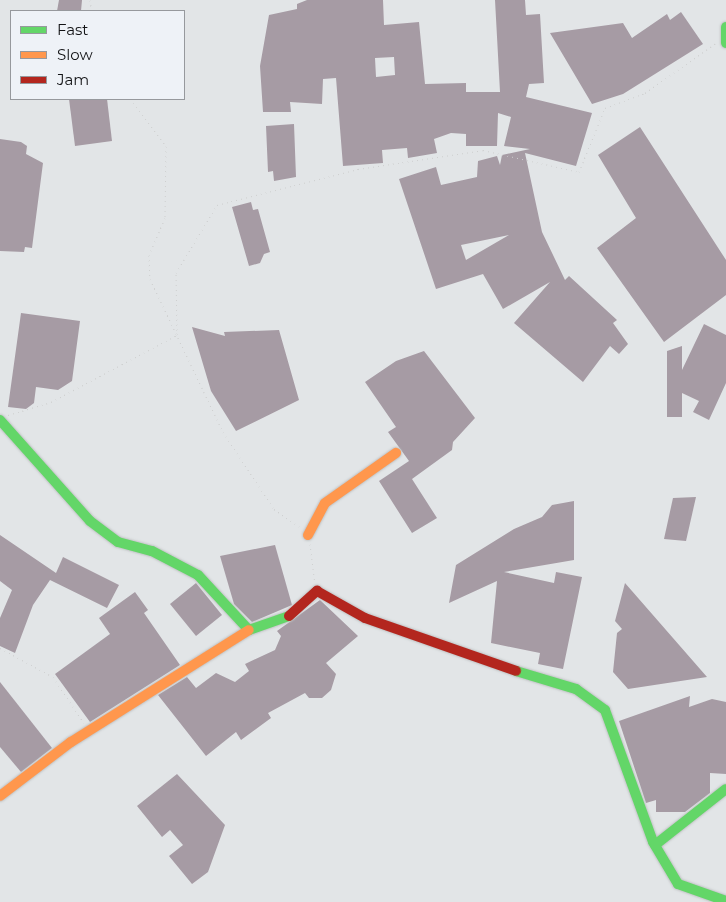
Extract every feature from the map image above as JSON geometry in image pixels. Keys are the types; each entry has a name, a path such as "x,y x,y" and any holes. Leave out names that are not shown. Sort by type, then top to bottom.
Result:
{"street":[{"path":"725,41 726,27"},
{"path":"0,419 90,522 118,542 152,551 198,575 249,630"},
{"path":"308,535 325,504 396,454"},
{"path":"0,796 90,732 249,630 291,615 317,591 365,618 442,648 576,689 605,710 655,845 678,884 726,901"},
{"path":"655,845 726,789"}],"path":[{"path":"177,335 176,273 217,205 358,169 483,150 579,172 605,108 645,93 725,41"},
{"path":"131,100 166,146 165,218 149,256 150,279 223,432 262,494 274,509 308,535 317,591"},
{"path":"0,419 51,402 177,335"},
{"path":"0,648 53,677 90,732"}],"building":[{"path":"59,0 82,0 81,10 57,10"},
{"path":"307,0 383,0 384,25 419,22 425,84 466,83 466,92 500,92 495,0 525,0 526,15 540,14 544,83 529,84 526,97 592,113 576,166 525,153 542,232 565,280 569,276 617,320 613,323 628,344 619,354 610,346 583,382 514,323 550,282 503,309 483,274 436,289 399,179 436,167 441,185 477,177 478,161 497,156 500,165 502,155 530,149 504,146 511,117 498,113 497,146 466,146 466,134 451,133 434,139 437,153 408,158 407,148 382,150 383,163 343,166 336,78 323,79 322,104 290,102 291,112 263,112 260,66 269,15 297,9 297,4","holes":["394,57 395,75 376,77 375,58","509,235 466,260 461,245"]},
{"path":"681,12 703,44 623,94 592,104 550,33 623,23 632,38 667,14 670,20"},
{"path":"69,100 107,100 112,141 75,146"},
{"path":"294,124 296,177 274,181 273,171 268,172 266,126"},
{"path":"640,127 726,260 726,295 664,342 597,248 636,218 598,155"},
{"path":"0,139 21,142 27,146 26,154 43,163 32,248 25,247 24,252 0,251"},
{"path":"251,202 253,210 258,209 270,252 264,254 260,263 249,266 232,207"},
{"path":"21,313 80,321 72,381 58,390 36,387 34,403 26,409 8,407"},
{"path":"704,324 726,335 726,383 709,420 693,412 699,401 682,393 682,417 667,417 667,351 682,346 682,370"},
{"path":"192,327 225,336 224,332 279,330 299,400 236,431 211,391"},
{"path":"424,351 475,418 453,442 452,450 412,479 437,518 412,533 379,481 409,461 388,432 396,427 365,382 396,361"},
{"path":"696,497 686,541 664,539 673,498"},
{"path":"574,501 574,560 504,572 554,583 556,572 582,577 563,669 538,664 540,653 491,643 497,581 449,603 456,565 514,529 542,517 552,505"},
{"path":"0,535 56,573 63,557 119,585 107,608 50,580 33,605 15,653 0,646 0,618 12,590 0,581"},
{"path":"275,545 292,605 252,622 234,604 220,556"},
{"path":"196,583 222,615 196,636 170,604"},
{"path":"625,583 707,677 628,689 613,672 617,633 622,629 615,621"},
{"path":"135,592 148,610 144,613 180,665 90,722 55,674 110,634 99,618"},
{"path":"320,600 358,636 326,663 336,674 331,690 322,698 309,698 305,693 268,713 271,718 241,740 236,732 206,756 158,695 187,677 196,688 216,673 235,682 249,671 245,664 275,650 281,636 277,631"},
{"path":"0,682 52,748 21,772 0,747"},
{"path":"690,696 689,707 712,699 726,702 726,774 710,773 710,793 685,812 656,812 656,800 646,803 619,721"},
{"path":"177,774 225,825 208,872 192,884 169,856 183,845 170,830 162,837 137,806"}],"traffic: fast":[{"path":"726,27 726,43"},
{"path":"0,420 90,521 118,542 152,551 198,575 249,630 289,616"},
{"path":"516,671 576,689 605,710 653,842 678,884 726,901"},
{"path":"655,845 726,789"}],"traffic: slow":[{"path":"308,535 325,503 396,453"},
{"path":"0,796 71,742 249,630"}],"traffic: jam":[{"path":"289,616 317,591 365,618 516,671"}]}
